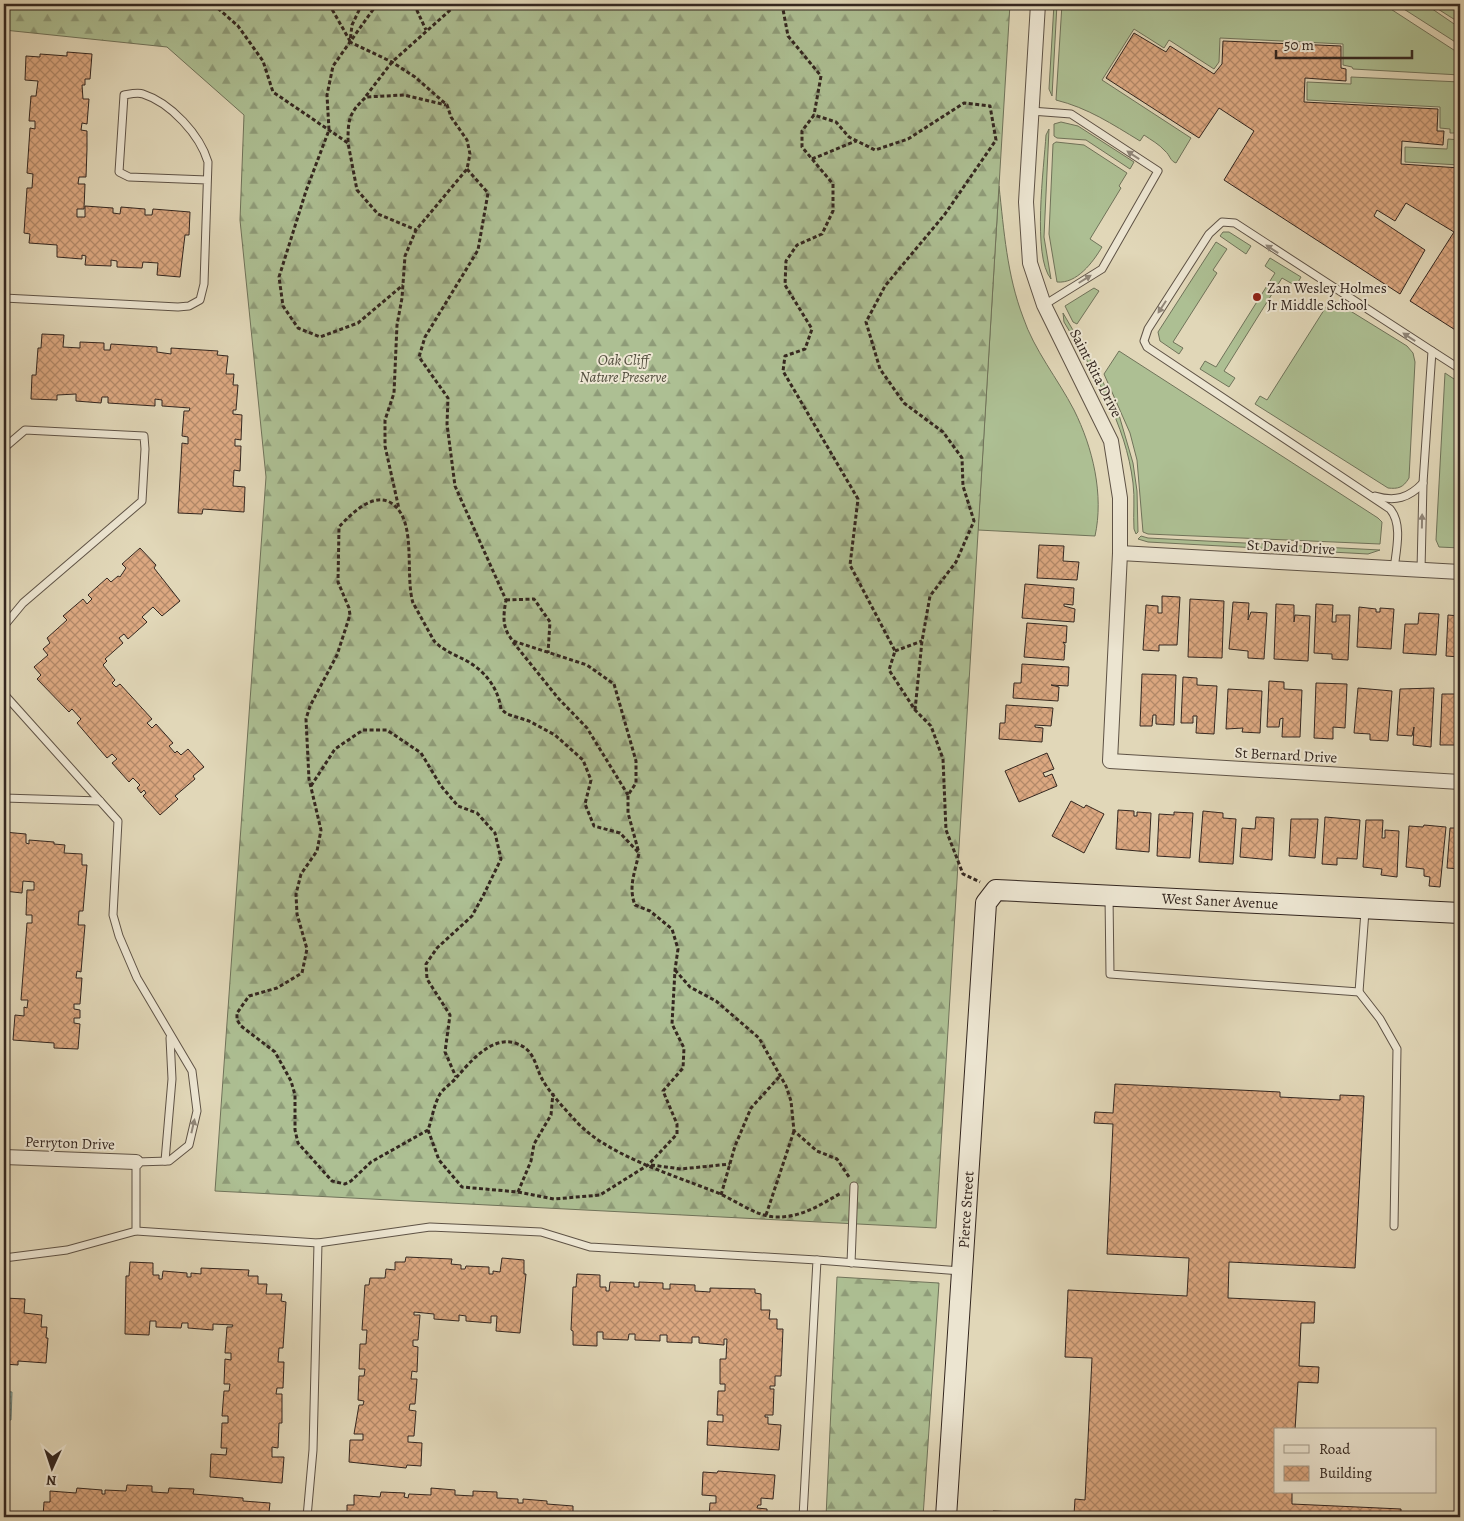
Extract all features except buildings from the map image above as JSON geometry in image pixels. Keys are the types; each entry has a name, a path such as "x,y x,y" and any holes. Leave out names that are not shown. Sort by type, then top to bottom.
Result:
{"street":[{"name":"Saint Rita Drive","path":"1038,4 1026,202 1030,263 1044,305 1112,441 1120,498 1120,553 1110,761"},
{"name":"St David Drive","path":"1120,553 1460,572"},
{"name":"St Bernard Drive","path":"1110,761 1460,782"},
{"name":"West Saner Avenue","path":"991,896 1109,895 1460,913"},
{"name":"Pierce Street","path":"946,1517 962,1271 991,896"},
{"name":"Perryton Drive","path":"4,1157 136,1162"}],"lane":[{"path":"4,298 190,306 200,300 204,284 208,162 204,150 166,105 142,93 124,95 119,172 129,177 207,180"},
{"path":"1031,111 1071,114 1158,171 1102,269 1044,305"},
{"path":"1394,569 1396,516 1368,493 1152,352 1144,341 1145,335 1209,234 1222,222 1228,222 1235,223 1460,369"},
{"path":"1421,570 1423,483 1432,351"},
{"path":"4,448 25,430 144,436 145,449 142,500 23,603 4,626"},
{"path":"1368,493 1386,499 1404,498 1409,496 1423,483"},
{"path":"4,694 118,821 113,915 119,936 138,978 170,1037 192,1071 197,1111 189,1145 169,1161 136,1162 136,1231"},
{"path":"4,798 100,801"},
{"path":"1109,895 1110,974 1359,992"},
{"path":"1365,908 1359,992 1380,1019 1398,1049 1394,1226"},
{"path":"165,1161 172,1079 170,1037"},
{"path":"851,1263 854,1186"},
{"path":"4,1258 67,1250 136,1231 318,1243 430,1227 541,1232 590,1247 817,1260 962,1271"},
{"path":"307,1517 313,1450 318,1243"},
{"path":"804,1517 817,1260"}],"path":[{"path":"213,4 238,26 264,61 273,92 348,143"},
{"path":"330,4 350,42 392,62 415,77 447,105 451,117 467,140 470,154 467,169 416,230 405,256 397,325 394,393 385,420 385,446 400,512 405,525 413,603 434,642 467,661 493,683 502,709 507,714 529,721 555,735 583,760 591,780 585,804 594,826 620,833 639,854"},
{"path":"350,42 352,25 362,4"},
{"path":"377,4 333,66 327,95 329,130 306,191 279,277 283,306 298,328 320,337 358,323 403,285"},
{"path":"414,4 426,30"},
{"path":"416,230 378,214 357,190 348,143 348,122 353,108 366,96 392,62 457,4"},
{"path":"782,4 788,36 822,76 814,115 802,130 802,146 833,184 834,211 822,234 797,245 786,261 785,284 812,329 805,349 785,356 782,371 858,499 850,565 896,651 889,670 915,710 931,726 943,759 946,830 963,874 991,896"},
{"path":"366,96 404,95 447,105"},
{"path":"814,115 836,122 848,137 875,150 908,139 964,103 990,106 996,140 945,214 885,286 866,322 880,369 904,403 943,432 962,458 964,486 974,521 956,562 930,596 922,641 915,710"},
{"path":"812,159 856,141"},
{"path":"467,169 488,193 478,250 425,337 419,357 448,398 447,424 455,486 506,600 505,632 558,698 587,728 628,795 628,813 639,854 630,888 635,905 650,911 672,929 678,949 672,1024 684,1048 683,1068 663,1091 677,1124 677,1134 648,1165 600,1195 554,1199 518,1192 462,1187 439,1160 428,1130 441,1093 465,1067 493,1045 506,1042 520,1046 532,1055 541,1077 574,1120 595,1139 648,1165 766,1215 779,1217 807,1213 854,1186 837,1159 817,1151 794,1131"},
{"path":"400,512 389,502 375,501 356,509 339,527 338,582 350,615 337,655 307,712 309,779 321,830 317,851 301,874 296,894 297,914 307,949 302,973 277,988 249,996 240,1007 237,1020 246,1031 270,1047 279,1057 294,1088 294,1130 298,1144 332,1181 338,1184 351,1182 371,1162 428,1130"},
{"path":"506,600 534,599 550,622 548,653"},
{"path":"513,641 587,665 614,684 636,761 636,783 628,795"},
{"path":"896,651 922,641"},
{"path":"311,786 335,749 363,730 387,730 421,752 441,786 458,806 477,813 495,833 500,859 480,901 472,916 437,948 426,964 427,979 450,1015 445,1052 456,1078"},
{"path":"675,970 690,988 716,1002 758,1038 780,1076 791,1101 794,1131 766,1215"},
{"path":"721,1196 734,1146 751,1108 780,1076"},
{"path":"518,1192 531,1161 534,1144 551,1115 554,1093"},
{"path":"648,1165 681,1169 730,1164"}],"green space":[{"name":"Oak Cliff Nature Preserve","path":"4,4 1010,4 936,1228 215,1191 266,477 240,220 244,115 167,47 4,30"},
{"path":"1054,4 1057,4 1052,96 1049,89"},
{"path":"1062,4 1383,4 1460,54 1460,75 1353,69 1343,65 1343,44 1220,38 1219,62 1214,69 1169,40 1164,48 1134,29 1102,80 1191,138 1176,163 1172,161 1160,146 1144,135 1140,141 1089,112 1056,100"},
{"path":"1396,4 1425,4 1460,28 1460,45"},
{"path":"1430,4 1460,4 1460,23"},
{"path":"1351,77 1460,82 1460,133 1450,133 1450,129 1440,128 1440,107 1307,100 1307,82 1351,84"},
{"path":"1061,122 1078,126 1134,162 1130,169 1086,140 1057,138 1054,136 1054,124"},
{"path":"1049,129 1044,237 1051,279 1045,268 1041,232 1043,168 1046,135"},
{"path":"1448,139 1460,140 1460,165 1405,162 1405,147 1447,149"},
{"path":"1056,142 1084,145 1127,173 1119,186 1121,188 1090,239 1102,247 1084,271 1064,282 1057,282 1049,234 1053,144"},
{"path":"999,186 1010,269 1023,317 1033,341 1068,398 1087,440 1097,488 1098,504 1095,536 978,530"},
{"path":"1223,232 1229,232 1251,246 1246,254 1220,236"},
{"path":"1216,242 1227,249 1213,270 1217,273 1173,342 1183,348 1179,354 1160,341 1158,332"},
{"path":"1270,258 1301,277 1296,286 1282,278 1224,371 1235,378 1229,387 1200,369 1205,361 1216,367 1275,273 1265,266"},
{"path":"1094,288 1099,291 1077,324 1073,322 1065,306"},
{"path":"1331,299 1407,346 1413,353 1415,362 1409,478 1400,487 1388,488 1255,404 1260,396 1267,400"},
{"path":"1063,313 1102,380 1119,415 1133,463 1137,491 1138,532 1136,534 1134,529 1133,483 1123,440 1107,399 1064,322"},
{"path":"1119,351 1378,518 1382,522 1380,544 1148,534 1143,532 1137,460 1130,433 1104,374"},
{"path":"1445,373 1460,383 1460,548 1439,547 1436,540"},
{"path":"1141,536 1148,538 1380,550 1368,554 1148,542 1138,539"},
{"path":"837,1277 939,1283 923,1517 826,1517"}],"water":[{"path":"4,1391 12,1392 11,1420 4,1420"}],"place":[{"name":"Zan Wesley Holmes Jr Middle School","path":"1257,297"}]}
